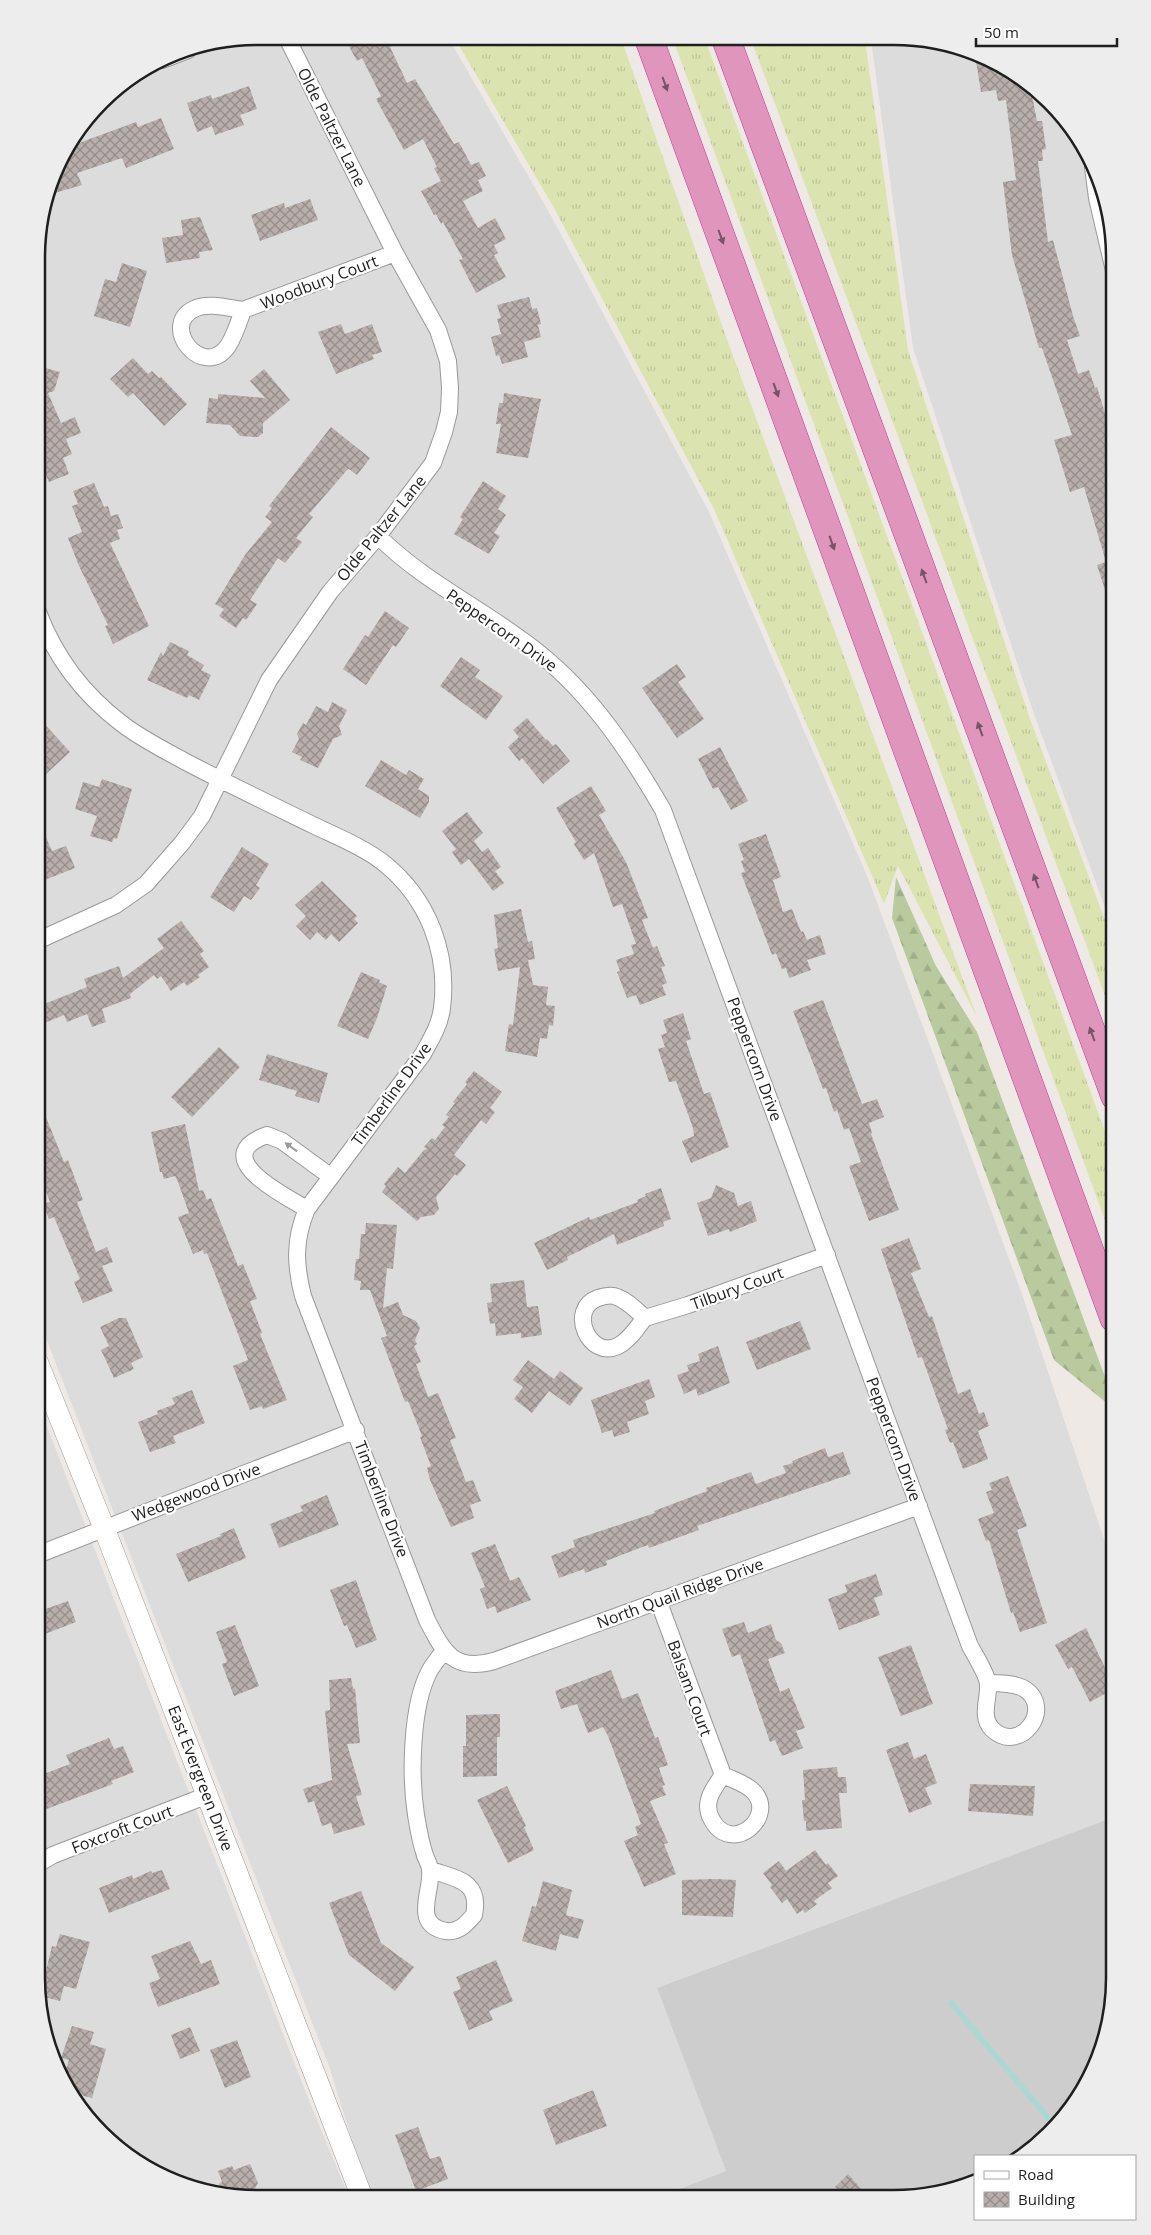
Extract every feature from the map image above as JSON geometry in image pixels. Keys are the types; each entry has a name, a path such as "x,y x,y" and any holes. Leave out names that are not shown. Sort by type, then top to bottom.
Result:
{"highway":[{"path":"651,45 1106,1296"},
{"path":"728,45 1106,1074"}],"street":[{"name":"Olde Paltzer Lane","path":"45,937 116,905 146,884 182,843 202,816 269,680 330,592 378,536 433,463 444,432 449,412 450,388 448,361 438,330 396,253 291,45"},
{"path":"1096,194 1103,225"},
{"name":"Woodbury Court","path":"243,310 396,253"},
{"name":"Peppercorn Drive","path":"378,536 399,557 426,578 526,643 560,671 590,701 633,759 663,810 970,1646 988,1683"},
{"name":"Timberline Drive","path":"45,627 59,657 74,678 92,698 122,724 219,780 352,844 384,862 408,885 420,902 440,950 444,980 442,1010 436,1030 423,1054 307,1209 300,1225 296,1245 296,1270 303,1296 356,1430 427,1620 444,1650"},
{"path":"307,1209 262,1182 251,1172 245,1163 245,1154 249,1144 267,1135 282,1141 330,1176"},
{"name":"Tilbury Court","path":"645,1318 688,1305 827,1255"},
{"name":"East Evergreen Drive","path":"45,1381 208,1795 359,2190"},
{"name":"Wedgewood Drive","path":"45,1551 356,1430"},
{"name":"North Quail Ridge Drive","path":"444,1650 461,1663 477,1666 494,1661 919,1506"},
{"name":"Balsam Court","path":"658,1600 722,1775"},
{"path":"431,1870 423,1851 416,1814 412,1771 421,1694 429,1672 444,1650"},
{"name":"Foxcroft Court","path":"45,1860 208,1795"}],"shaded area":[{"path":"243,45 453,45 549,212 709,512 868,878 1022,1294 1106,1545 1106,1820 657,1988 726,2171 677,2190 370,2190 356,2153 329,2066 45,1336 45,243 56,189 73,151 81,139 98,117 117,98 139,81 163,67 202,52"},
{"path":"872,45 908,45 949,52 975,61 1012,81 1044,107 1070,139 1090,176 1099,202 1106,243 1106,910 1034,714 913,348"},
{"path":"45,1422 310,2103 346,2190 243,2190 216,2186 189,2179 163,2168 139,2154 117,2137 98,2118 81,2096 61,2059 52,2033 45,1992"},
{"path":"1106,1820 1106,1992 1099,2033 1090,2059 1070,2096 1044,2128 1010,2155 974,2155 974,2174 962,2179 908,2190 677,2190 726,2171 657,1988"}],"green space":[{"path":"459,45 623,45 725,334 977,1017 898,866 884,904 714,509 554,208"},
{"path":"675,45 707,45 1106,1134 1106,1223"},
{"path":"753,45 866,45 908,350 1029,716 1106,923 1106,999"},
{"path":"896,877 936,966 977,1032 1106,1379 1106,1402 1054,1360 892,918"}],"building":[{"path":"348,45 394,45 390,47 407,83 415,79 454,144 459,142 471,165 479,162 486,176 478,180 483,191 463,201 478,228 495,218 506,239 494,245 498,253 494,255 506,277 476,293 459,260 463,259 443,222 441,224 436,214 434,215 421,191 441,181 434,168 437,167 423,139 404,150 376,99 381,96 362,58 357,61"},
{"path":"976,61 1000,73 1032,97 1037,121 1042,121 1046,149 1042,150 1043,161 1038,161 1048,242 1053,240 1080,336 1067,340 1078,374 1089,370 1095,388 1097,387 1106,416 1106,562 1084,487 1070,492 1054,440 1072,435 1042,348 1039,348 1012,255 1003,182 1016,180 1006,100 998,101 996,90 981,92"},
{"path":"249,86 257,109 240,115 244,125 215,135 212,126 197,132 187,103 211,95 212,99"},
{"path":"161,118 174,149 126,168 122,158 77,173 82,185 55,193 67,163 78,143 136,122 138,127"},
{"path":"310,199 318,220 260,241 251,215 284,203 285,208"},
{"path":"200,217 213,250 199,252 200,258 166,263 162,238 183,235 181,220"},
{"path":"122,263 147,271 130,327 94,316 105,279 116,282"},
{"path":"529,297 532,309 537,308 541,324 538,325 541,337 524,342 528,357 502,364 499,355 496,356 491,337 501,334 497,319 501,318 497,305"},
{"path":"341,324 345,334 372,324 382,352 372,355 374,359 336,374 318,332"},
{"path":"133,358 148,374 152,371 159,378 161,377 187,404 164,426 133,393 128,397 110,379"},
{"path":"45,368 60,372 54,391 48,393 61,423 75,417 81,433 66,439 72,454 63,458 69,474 49,482 45,473"},
{"path":"264,369 290,400 263,423 263,433 258,437 240,436 230,425 206,423 209,398 218,399 218,394 265,398 250,381"},
{"path":"504,393 541,399 528,458 496,453 501,424 496,424 499,403 503,403"},
{"path":"331,427 370,458 357,475 349,469 347,470 309,514 313,517 296,538 302,542 285,563 278,558 250,600 257,604 246,620 243,618 236,628 219,616 224,609 215,604 245,555 272,522 265,517 272,508 269,506"},
{"path":"483,481 506,496 498,509 506,515 494,533 500,536 489,554 454,534 463,519 460,517"},
{"path":"94,483 104,507 108,506 111,516 118,514 123,528 117,530 120,539 110,543 149,626 113,644 105,626 108,625 79,566 68,538 82,532 72,506 78,504 73,491"},
{"path":"1106,562 1106,593 1097,565"},
{"path":"385,611 409,628 396,647 393,645 366,685 343,669 365,635 368,637"},
{"path":"170,642 189,651 187,655 204,665 201,670 211,675 199,700 189,695 187,698 147,680 161,652 163,656"},
{"path":"461,657 480,670 475,677 503,696 486,720 440,686"},
{"path":"677,664 686,677 678,682 704,719 677,738 642,688"},
{"path":"332,702 347,710 339,726 342,735 333,739 318,768 300,760 302,757 292,752 299,739 297,734 303,723 306,725 316,706 328,712"},
{"path":"527,718 546,740 553,746 556,744 570,761 543,784 522,758 519,761 508,747 519,737 513,730"},
{"path":"45,725 70,752 46,774 45,773"},
{"path":"720,747 748,801 731,810 718,787 713,789 698,759"},
{"path":"381,760 406,775 409,770 424,779 418,789 429,796 429,802 420,818 365,786"},
{"path":"102,779 132,789 117,839 114,838 112,842 90,836 97,816 75,809 83,782 99,787"},
{"path":"591,786 606,811 599,815 626,862 648,918 642,920 653,948 657,946 665,966 661,967 667,983 662,985 666,995 640,1005 636,995 627,998 617,972 620,971 616,960 634,954 631,945 636,944 622,904 613,907 594,853 584,860 556,808"},
{"path":"467,812 483,833 474,841 482,852 488,848 501,867 495,871 504,883 493,891 469,859 461,865 452,852 456,849 442,831"},
{"path":"766,834 781,877 773,880 783,912 792,909 801,932 803,931 807,940 820,935 826,954 807,960 811,970 789,978 786,968 782,969 776,953 772,955 741,873 745,872 741,861 744,860 738,844"},
{"path":"45,835 52,851 66,846 75,868 45,880"},
{"path":"242,847 269,864 256,885 260,888 251,900 244,896 234,912 210,897"},
{"path":"322,881 357,916 354,919 358,923 339,942 331,934 326,940 317,932 310,940 296,926 306,916 295,905"},
{"path":"521,909 528,942 532,941 535,959 528,960 533,985 548,987 546,1005 555,1006 553,1026 549,1025 547,1039 540,1038 537,1057 505,1051 509,1024 513,1025 520,967 498,971 494,949 498,948 494,915"},
{"path":"181,921 204,951 200,954 209,967 198,975 200,977 187,986 184,982 171,991 161,976 157,979 154,975 130,994 131,998 102,1009 106,1022 92,1027 87,1014 67,1022 64,1015 45,1023 45,1004 87,987 84,979 119,966 123,978 164,948 157,939"},
{"path":"361,972 380,980 379,982 387,986 368,1039 337,1026"},
{"path":"823,1000 862,1104 877,1099 884,1117 869,1123 871,1134 899,1210 869,1221 849,1166 861,1162 849,1128 844,1130 837,1110 834,1112 826,1088 823,1089 793,1011"},
{"path":"683,1013 691,1039 686,1041 704,1094 710,1092 729,1147 691,1163 682,1141 694,1136 693,1128 676,1081 669,1082 658,1049 665,1047 661,1035 667,1033 663,1020"},
{"path":"219,1047 240,1067 192,1117 171,1097"},
{"path":"267,1054 328,1073 319,1103 295,1096 297,1091 259,1080"},
{"path":"474,1071 502,1092 490,1108 495,1112 486,1124 481,1120 454,1155 466,1165 457,1176 455,1174 436,1197 439,1209 434,1215 421,1217 417,1221 382,1192 386,1186 384,1184 398,1167 405,1173 424,1150 427,1149 424,1147 432,1138 435,1140 445,1127 442,1125 449,1117 446,1115 455,1103 453,1102"},
{"path":"45,1114 64,1162 68,1160 83,1200 77,1202 96,1252 107,1247 113,1262 102,1266 113,1291 83,1303 74,1282 80,1279 54,1217 49,1219 45,1209 45,1203 50,1202 45,1189"},
{"path":"185,1124 199,1191 203,1190 207,1200 211,1198 238,1266 243,1264 257,1299 250,1301 262,1333 260,1334 287,1400 263,1409 262,1406 250,1410 233,1366 248,1360 207,1253 204,1254 203,1250 193,1254 178,1217 189,1213 178,1182 175,1176 164,1179 162,1172 160,1172 151,1132"},
{"path":"716,1185 734,1193 738,1206 751,1201 757,1221 730,1232 729,1229 708,1236 697,1203 711,1198"},
{"path":"661,1188 671,1219 663,1222 664,1226 617,1245 614,1234 567,1257 568,1260 547,1270 534,1243 589,1217 590,1220 638,1202 637,1200 646,1196 645,1194"},
{"path":"366,1223 397,1225 393,1269 387,1268 383,1308 398,1302 403,1315 416,1321 420,1328 415,1340 417,1344 414,1346 421,1362 416,1364 428,1397 438,1393 456,1438 450,1440 466,1482 473,1480 481,1501 470,1505 474,1518 451,1527 430,1480 427,1468 431,1466 420,1437 422,1436 408,1401 405,1402 381,1338 387,1336 370,1290 360,1290 361,1281 354,1280 356,1259 359,1259 361,1234 365,1234"},
{"path":"909,1238 921,1269 911,1273 929,1317 932,1316 958,1394 970,1389 979,1414 984,1412 989,1426 978,1431 988,1459 963,1469 953,1442 950,1443 945,1430 948,1429 922,1357 918,1358 881,1249"},
{"path":"524,1280 527,1307 538,1306 542,1335 521,1338 521,1333 496,1336 495,1323 490,1324 487,1303 492,1302 490,1284"},
{"path":"119,1318 126,1318 143,1357 131,1363 134,1369 114,1378 101,1350 109,1346 100,1327"},
{"path":"800,1321 811,1349 757,1370 746,1342"},
{"path":"718,1346 730,1383 698,1396 696,1389 684,1394 677,1375 689,1371 687,1365 700,1361 698,1354"},
{"path":"528,1360 554,1379 560,1371 583,1388 570,1406 549,1391 532,1413 514,1399 523,1387 513,1380"},
{"path":"649,1379 655,1397 645,1401 649,1414 627,1422 630,1432 614,1437 612,1430 602,1433 591,1400"},
{"path":"192,1390 205,1423 173,1436 176,1443 150,1452 138,1422 158,1414 157,1411 175,1404 172,1398"},
{"path":"825,1448 828,1457 843,1452 851,1474 697,1526 699,1530 649,1548 648,1545 637,1549 606,1561 607,1565 585,1573 584,1569 559,1578 551,1556 575,1547 573,1540 655,1513 654,1511 707,1491 706,1488 751,1472 756,1484 786,1473 783,1466"},
{"path":"1008,1476 1027,1526 1017,1530 1047,1623 1020,1632 1013,1612 1011,1613 989,1540 986,1541 978,1519 994,1513 986,1492 992,1490 989,1483"},
{"path":"327,1495 339,1525 279,1548 270,1524 303,1511 300,1506"},
{"path":"234,1528 246,1558 188,1582 176,1554 221,1536 220,1534"},
{"path":"495,1544 510,1581 519,1577 531,1600 497,1613 495,1606 487,1609 480,1589 485,1587 471,1553"},
{"path":"876,1574 883,1595 874,1598 880,1615 839,1630 828,1599 847,1592 845,1585"},
{"path":"356,1580 377,1640 356,1648 347,1625 344,1626 330,1590"},
{"path":"68,1601 76,1622 45,1634 45,1609"},
{"path":"744,1622 748,1633 771,1624 776,1640 781,1643 785,1653 768,1659 780,1692 789,1688 805,1728 796,1731 803,1748 782,1756 775,1740 770,1742 740,1654 732,1657 722,1629"},
{"path":"235,1625 259,1686 234,1696 222,1664 227,1662 216,1632"},
{"path":"1086,1628 1106,1670 1106,1693 1090,1702 1072,1667 1068,1669 1055,1645"},
{"path":"911,1645 933,1704 901,1716 878,1657"},
{"path":"611,1670 622,1699 638,1693 655,1738 658,1737 668,1765 659,1768 665,1785 662,1786 666,1795 650,1801 668,1843 664,1844 676,1874 644,1887 624,1841 638,1835 635,1827 641,1824 608,1736 603,1727 588,1733 577,1704 561,1709 555,1691"},
{"path":"351,1678 353,1689 355,1688 360,1743 347,1744 362,1795 356,1796 365,1825 334,1834 331,1823 322,1826 314,1801 308,1803 303,1789 332,1780 325,1711 330,1710 329,1680"},
{"path":"500,1714 500,1737 497,1737 497,1776 463,1777 466,1715"},
{"path":"109,1738 114,1749 123,1746 134,1772 111,1781 113,1784 45,1810 45,1774 70,1764 66,1755"},
{"path":"908,1742 914,1759 926,1754 937,1783 925,1788 932,1804 909,1813 886,1750"},
{"path":"837,1767 838,1777 846,1777 847,1793 839,1793 842,1828 806,1831 802,1800 805,1800 803,1770"},
{"path":"970,1784 1035,1786 1033,1816 968,1811"},
{"path":"507,1786 526,1826 524,1827 534,1850 508,1863 477,1800"},
{"path":"815,1850 826,1865 828,1863 838,1876 828,1883 832,1888 814,1901 817,1904 805,1913 803,1910 797,1914 787,1899 782,1903 770,1887 772,1885 763,1873 779,1861 786,1871"},
{"path":"162,1870 170,1889 109,1913 99,1888 132,1875 133,1879 151,1871 152,1873"},
{"path":"682,1880 736,1880 733,1917 682,1915"},
{"path":"543,1881 572,1890 566,1915 584,1920 578,1939 560,1934 556,1951 522,1941 532,1906 536,1907"},
{"path":"361,1891 381,1943 414,1967 395,1991 349,1955 329,1903"},
{"path":"60,1934 90,1942 76,1989 64,1986 60,2001 46,1997 45,1992 45,1975 52,1946 56,1947"},
{"path":"190,1941 201,1964 211,1960 220,1984 158,2007 149,1983 160,1979 151,1956"},
{"path":"496,1960 513,2001 489,2011 493,2020 469,2030 453,1992 461,1989 456,1977"},
{"path":"72,2026 94,2032 90,2044 106,2049 92,2098 80,2095 66,2069 69,2060 61,2058"},
{"path":"190,2027 200,2051 180,2059 171,2035"},
{"path":"237,2040 251,2077 225,2088 210,2050"},
{"path":"593,2090 607,2126 556,2145 543,2110"},
{"path":"418,2127 430,2159 440,2156 448,2179 416,2190 395,2135"},
{"path":"250,2164 258,2183 254,2190 220,2187 219,2184 222,2182 218,2171 232,2166 234,2170"},
{"path":"848,2174 862,2190 837,2190 835,2187"}],"waterway":[{"path":"951,2003 1051,2121"}]}
